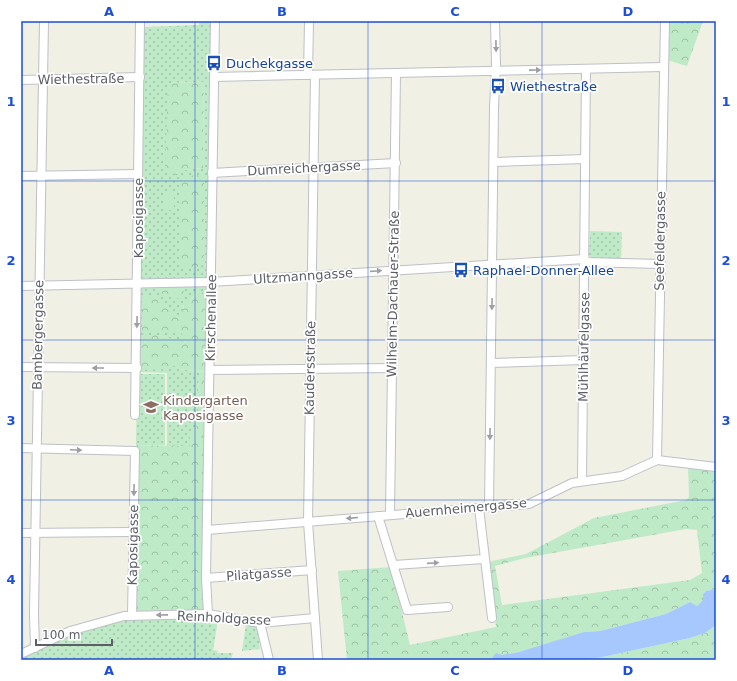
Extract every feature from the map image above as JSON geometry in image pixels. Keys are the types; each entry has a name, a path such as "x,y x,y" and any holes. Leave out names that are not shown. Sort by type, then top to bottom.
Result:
{"street":[{"name":"Bambergergasse","path":"35,648 36,449 44,21"},
{"name":"Kaposigasse","path":"135,415 137,368 140,21"},
{"name":"Kirschenallee","path":"208,614 206,578 215,21"},
{"name":"Kaudersstraße","path":"309,21 313,168 308,522 318,660"},
{"path":"489,507 496,70 495,21"},
{"name":"Seefeldergasse","path":"657,460 665,21"},
{"path":"214,77 663,67"},
{"name":"Mühlhäufelgasse","path":"582,481 586,69"},
{"name":"Wilhelm-Dachauer-Straße","path":"390,515 396,163 396,73"},
{"name":"Wiethestraße","path":"21,80 140,77"},
{"path":"494,162 585,159"},
{"name":"Dumreichergasse","path":"212,173 396,163"},
{"path":"21,176 41,177 138,174"},
{"name":"Ultzmanngasse","path":"21,286 211,282 492,264 585,260 660,264"},
{"path":"491,364 583,360"},
{"path":"21,367 137,368"},
{"path":"210,370 392,368"},
{"path":"21,448 36,449"},
{"name":"Kaposigasse","path":"36,449 135,451 132,616"},
{"path":"657,460 716,467"},
{"name":"Auernheimergasse","path":"207,530 529,504 563,487 582,481 622,476 657,460"},
{"path":"479,508 492,618"},
{"path":"378,516 407,610 448,608"},
{"path":"21,533 133,532"},
{"path":"394,565 484,559"},
{"name":"Pilatgasse","path":"206,578 312,570"},
{"name":"Reinholdgasse","path":"21,654 70,631 124,616 208,614 260,623 315,618"},
{"path":"260,623 269,660"}],"green space":[{"path":"199,21 212,21 208,276 206,279 143,280 140,275 144,27 199,25","holes":["204,82 203,168 183,170 168,83"]},
{"path":"668,21 703,21 687,66 667,60"},
{"path":"204,82 203,168 183,170 176,176 165,172 168,83"},
{"path":"204,175 204,265 185,270 179,267 181,182 185,176"},
{"path":"164,193 174,193 174,210 164,210"},
{"path":"590,231 622,232 621,259 593,259 589,255"},
{"path":"207,285 205,377 199,378 196,431 190,446 167,446 167,373 139,372 140,286","holes":["198,292 205,372 178,369 172,364 158,335 182,342 183,306"]},
{"path":"160,289 183,289 184,293 182,299 162,296"},
{"path":"198,292 206,293 205,372 178,369 172,364 166,369 141,370 141,336 158,335 182,342 181,318 185,300 190,300"},
{"path":"142,295 158,295 179,319 179,333 142,332"},
{"name":"Kindergarten Kaposigasse","path":"137,374 165,374 165,445 136,445"},
{"path":"205,377 203,608 200,612 136,613 136,445 190,446 190,433 196,430 199,378"},
{"path":"688,465 716,468 716,589 706,591 703,594 703,600 697,606 690,602 666,614 600,631 584,632 532,649 482,660 347,660 338,571 391,567 410,645 496,627 488,562 526,554 594,518 686,500 689,497","holes":["686,529 697,530 702,573 690,580 502,605 495,566 525,558"]},
{"path":"130,619 218,620 213,650 218,651 217,653 233,653 231,659 21,660 21,658 78,632"},
{"path":"246,624 257,626 260,649 242,651"},
{"path":"716,625 716,660 578,660 598,658 690,638 705,633"}],"water":[{"path":"716,589 716,625 705,633 690,638 598,658 578,660 482,660 492,658 496,653 502,655 519,652 584,632 600,631 666,614 690,602 697,606 703,600 703,594 706,591"}],"place":[{"name":"Duchekgasse","path":"214,63"},
{"name":"Wiethestraße","path":"498,86"},
{"name":"Raphael-Donner-Allee","path":"461,270"},
{"name":"Kindergarten Kaposigasse","path":"151,407"}]}
